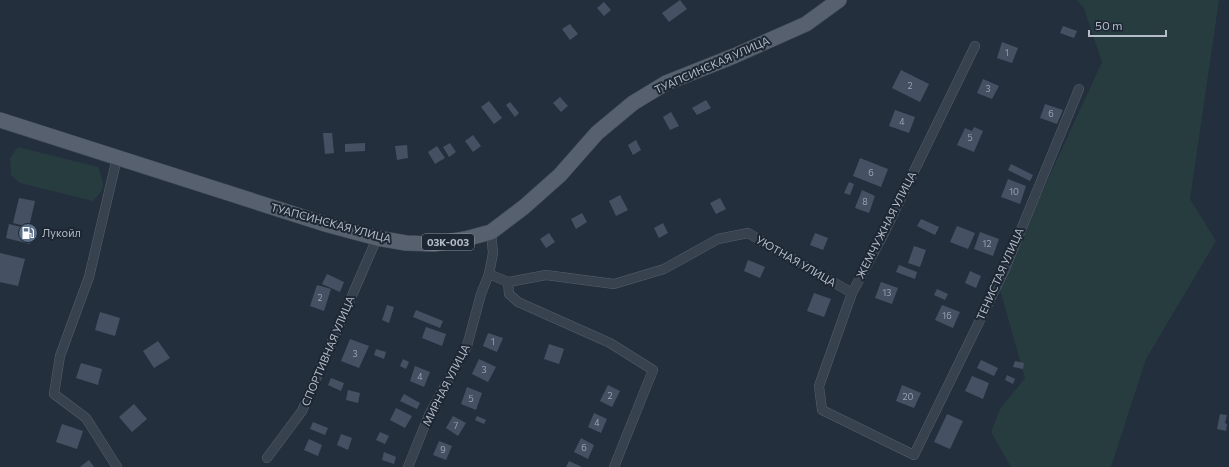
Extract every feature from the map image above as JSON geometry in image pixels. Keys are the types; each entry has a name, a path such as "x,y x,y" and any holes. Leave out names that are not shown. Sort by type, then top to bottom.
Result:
{"main road":[{"name":"ТУАПСИНСКАЯ УЛИЦА","path":"0,120 325,224 377,238 406,243 434,244 465,239 491,232 524,207 560,175 597,133 633,103 666,83 734,56 806,24 839,0"}],"street":[{"name":"ЖЕМЧУЖНАЯ УЛИЦА","path":"822,410 819,386 852,293 881,239 975,46"},
{"name":"ТЕНИСТАЯ УЛИЦА","path":"822,410 914,455 1004,271 1079,89"},
{"path":"117,158 89,277 60,356 54,394 86,418 117,467"},
{"name":"МИРНАЯ УЛИЦА","path":"408,467 429,415 467,346 481,294 489,274 494,252 491,232"},
{"name":"УЮТНАЯ УЛИЦА","path":"508,282 546,275 614,284 664,268 718,239 748,233 852,293"},
{"name":"СПОРТИВНАЯ УЛИЦА","path":"267,458 302,411 377,238"},
{"path":"489,274 508,282 509,294 518,302 610,343 653,370 614,467"}],"green space":[{"path":"1077,0 1219,0 1190,199 1216,241 1146,359 1111,467 1011,467 991,432 1000,409 1025,378 999,286 1102,62 1084,8"},
{"path":"18,147 98,167 103,182 101,192 93,201 20,183 11,175 10,158"}],"building":[{"path":"680,0 687,9 669,22 662,13"},
{"path":"604,2 611,10 604,16 597,8"},
{"path":"570,24 578,34 570,40 562,29"},
{"path":"1063,26 1077,31 1074,38 1060,33"},
{"path":"1002,42 1018,48 1012,63 997,58"},
{"path":"901,70 929,84 920,102 892,88"},
{"path":"983,79 999,86 992,99 977,93"},
{"path":"560,97 568,106 561,112 553,103"},
{"path":"706,100 711,108 697,115 692,108"},
{"path":"489,101 502,118 494,124 481,107"},
{"path":"510,102 519,113 515,117 506,105"},
{"path":"1045,104 1063,110 1057,124 1040,118"},
{"path":"895,110 915,117 909,133 889,126"},
{"path":"671,112 679,126 670,130 663,117"},
{"path":"974,127 983,131 974,152 957,145 965,128 972,131"},
{"path":"323,133 332,133 334,153 325,154"},
{"path":"473,135 481,146 473,152 465,141"},
{"path":"636,140 641,150 633,155 628,145"},
{"path":"365,143 365,151 345,152 345,144"},
{"path":"450,143 456,152 449,157 443,147"},
{"path":"407,145 408,158 397,160 395,146"},
{"path":"437,146 445,158 435,164 428,152"},
{"path":"860,158 888,169 881,187 853,176"},
{"path":"1011,164 1033,175 1030,181 1008,170"},
{"path":"1008,179 1026,186 1020,204 1001,197"},
{"path":"849,182 854,184 850,195 844,193"},
{"path":"862,190 875,196 869,213 855,208"},
{"path":"620,195 628,210 616,216 609,201"},
{"path":"19,198 35,201 29,227 13,223"},
{"path":"720,198 726,209 716,214 710,203"},
{"path":"582,213 587,222 576,229 571,219"},
{"path":"921,219 939,227 935,235 917,226"},
{"path":"663,223 668,233 659,238 654,228"},
{"path":"9,224 33,230 30,244 6,238"},
{"path":"957,226 975,233 968,249 950,242"},
{"path":"980,232 999,239 993,256 974,249"},
{"path":"549,233 555,242 546,248 540,239"},
{"path":"815,233 828,238 823,250 810,245"},
{"path":"914,246 926,250 920,267 908,263"},
{"path":"0,253 25,259 18,286 0,282"},
{"path":"748,260 765,267 760,278 744,271"},
{"path":"899,265 917,272 915,279 896,272"},
{"path":"970,271 981,276 976,288 965,283"},
{"path":"327,274 344,282 340,292 322,284"},
{"path":"881,282 898,288 892,304 875,298"},
{"path":"317,285 331,289 324,311 310,306"},
{"path":"937,289 948,294 945,300 934,295"},
{"path":"814,293 831,299 824,317 807,311"},
{"path":"387,305 394,307 389,323 382,320"},
{"path":"942,305 960,312 953,328 935,320"},
{"path":"416,310 443,321 440,328 413,317"},
{"path":"100,312 120,318 115,336 95,330"},
{"path":"426,327 446,334 442,346 422,338"},
{"path":"488,333 503,338 497,352 483,346"},
{"path":"350,339 369,346 359,368 341,361"},
{"path":"158,341 170,358 154,368 143,351"},
{"path":"549,344 564,349 559,364 544,359"},
{"path":"376,349 386,352 384,359 374,355"},
{"path":"403,359 409,362 406,369 400,366"},
{"path":"479,359 496,367 488,382 472,374"},
{"path":"981,360 998,368 994,376 977,368"},
{"path":"1015,361 1024,363 1023,369 1013,367"},
{"path":"81,363 102,369 98,385 76,378"},
{"path":"415,366 430,372 424,387 410,381"},
{"path":"1007,375 1015,379 1013,384 1005,380"},
{"path":"972,376 989,383 983,399 965,391"},
{"path":"331,378 344,383 341,391 328,385"},
{"path":"608,385 620,391 612,407 600,401"},
{"path":"902,385 921,393 914,408 896,401"},
{"path":"467,387 482,393 476,410 461,404"},
{"path":"348,390 360,393 358,403 346,400"},
{"path":"404,394 420,403 417,409 400,401"},
{"path":"134,404 147,419 132,432 119,417"},
{"path":"396,408 412,416 405,428 390,420"},
{"path":"594,413 607,419 601,433 588,427"},
{"path":"947,414 963,421 950,449 934,442"},
{"path":"1220,414 1227,415 1225,423 1227,424 1226,431 1217,429"},
{"path":"453,416 466,423 458,436 446,428"},
{"path":"477,416 486,420 484,424 475,420"},
{"path":"313,422 328,428 325,435 310,429"},
{"path":"62,424 83,431 77,449 56,442"},
{"path":"380,432 389,436 385,444 376,440"},
{"path":"341,434 352,438 348,450 337,445"},
{"path":"581,438 594,445 588,459 574,452"},
{"path":"309,439 322,445 318,456 304,450"},
{"path":"439,441 452,446 446,460 433,455"},
{"path":"384,452 396,457 394,464 382,460"},
{"path":"89,460 94,467 80,467"},
{"path":"569,461 582,467 566,467"}],"place":[{"name":"Лукойл","path":"28,233"}]}
